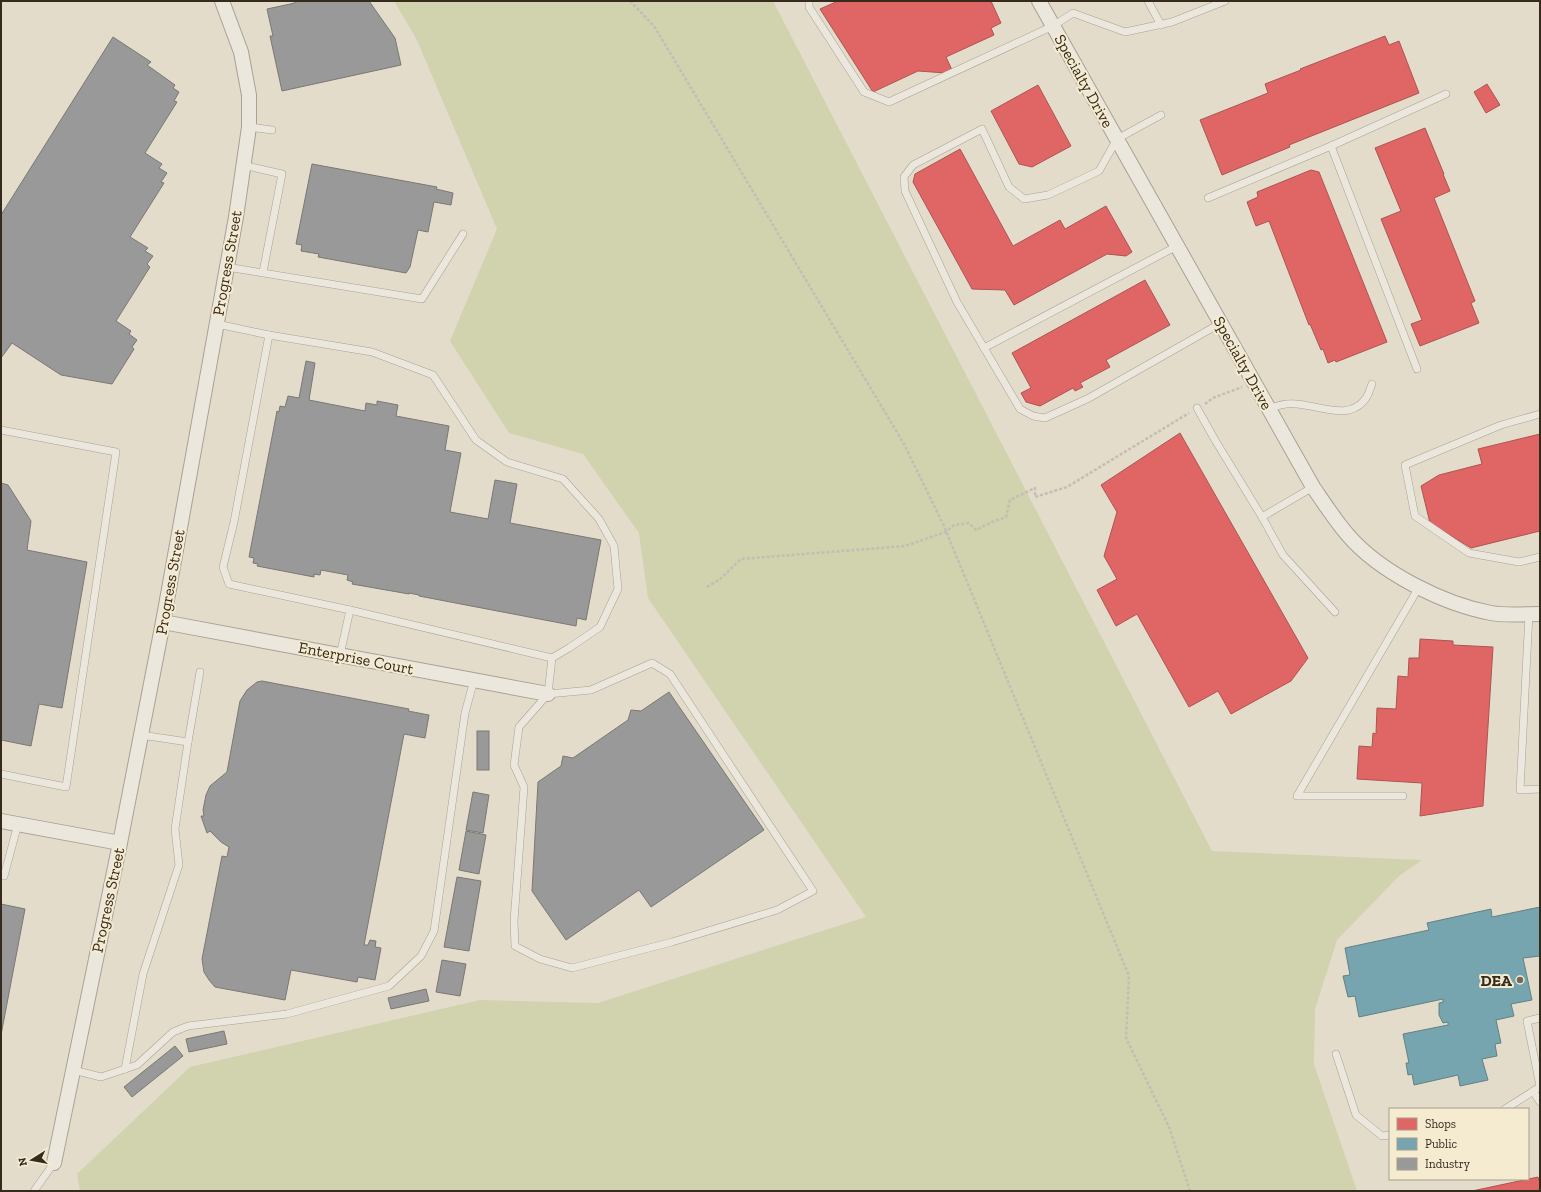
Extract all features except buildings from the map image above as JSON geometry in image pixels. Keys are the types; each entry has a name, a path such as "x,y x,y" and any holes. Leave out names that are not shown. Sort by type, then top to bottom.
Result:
{"street":[{"name":"Progress Street","path":"54,1163 120,843 163,622 227,267 249,127 249,95 241,52 222,1"},
{"name":"Specialty Drive","path":"1039,1 1313,487 1347,534 1364,551 1402,579 1454,604 1493,613 1535,614"},
{"name":"Enterprise Court","path":"163,622 548,694"},
{"path":"1,821 120,843"}],"lane":[{"path":"809,1 809,7 864,92 889,102 1053,26 1073,13 1125,32 1172,22 1225,1"},
{"path":"1148,1 1162,25"},
{"path":"1208,198 1331,146 1446,94"},
{"path":"1161,115 1116,139 1099,171 1048,195 1024,198 1009,187 982,129 913,164 904,177 905,190 956,302 1020,409 1033,416 1045,418 1089,398 1221,323"},
{"path":"249,127 272,130"},
{"path":"1331,146 1417,369"},
{"path":"243,165 282,174 263,272"},
{"path":"227,267 422,299 463,234"},
{"path":"984,348 1177,246"},
{"path":"216,324 269,335 372,352 432,375 476,440 507,462 563,479 599,519 614,546 618,589 600,627 570,648 552,658 350,610 230,584 223,567 234,522 269,335"},
{"path":"1269,409 1278,405 1295,404 1339,411 1349,410 1358,406 1366,399 1372,384"},
{"path":"1197,408 1283,555 1335,612"},
{"path":"1540,414 1501,425 1405,466 1415,516 1469,553 1518,562 1540,557"},
{"path":"1,430 116,452 66,787 1,774"},
{"path":"1262,517 1313,487"},
{"path":"1403,796 1297,796 1419,587"},
{"path":"340,655 350,610"},
{"path":"1535,614 1520,790 1540,789"},
{"path":"548,694 591,690 652,663 670,674 813,891 776,910 672,942 572,968 540,959 515,946 514,921 524,787 514,765 519,727 548,694 552,658"},
{"path":"125,1069 143,974 179,865 175,829 200,672"},
{"path":"73,1070 101,1077 137,1065 173,1032 188,1026 287,1014 389,986 421,956 434,931 465,713 474,680"},
{"path":"141,735 188,742"},
{"path":"4,876 18,824"},
{"path":"1540,1018 1527,1021 1540,1102"},
{"path":"1336,1054 1356,1115 1382,1136 1389,1135"},
{"path":"1507,1108 1538,1088"},
{"path":"34,1191 54,1163"}],"path":[{"path":"630,1 654,26 904,444 946,532 1129,976 1126,1038 1169,1127 1190,1191"},
{"path":"707,587 720,579 741,559 905,546 946,532 954,525 969,523 976,530 1006,517 1010,500 1034,488 1035,497 1067,487 1213,398 1254,382"}],"green space":[{"path":"394,1 773,1 1212,851 1422,860 1399,876 1337,940 1315,1009 1314,1064 1357,1191 80,1191 77,1174 190,1067 480,1000 598,1003 866,917 648,598 639,533 583,454 509,433 450,341 497,229 416,38"}],"place":[{"name":"DEA","path":"1520,980"}]}
